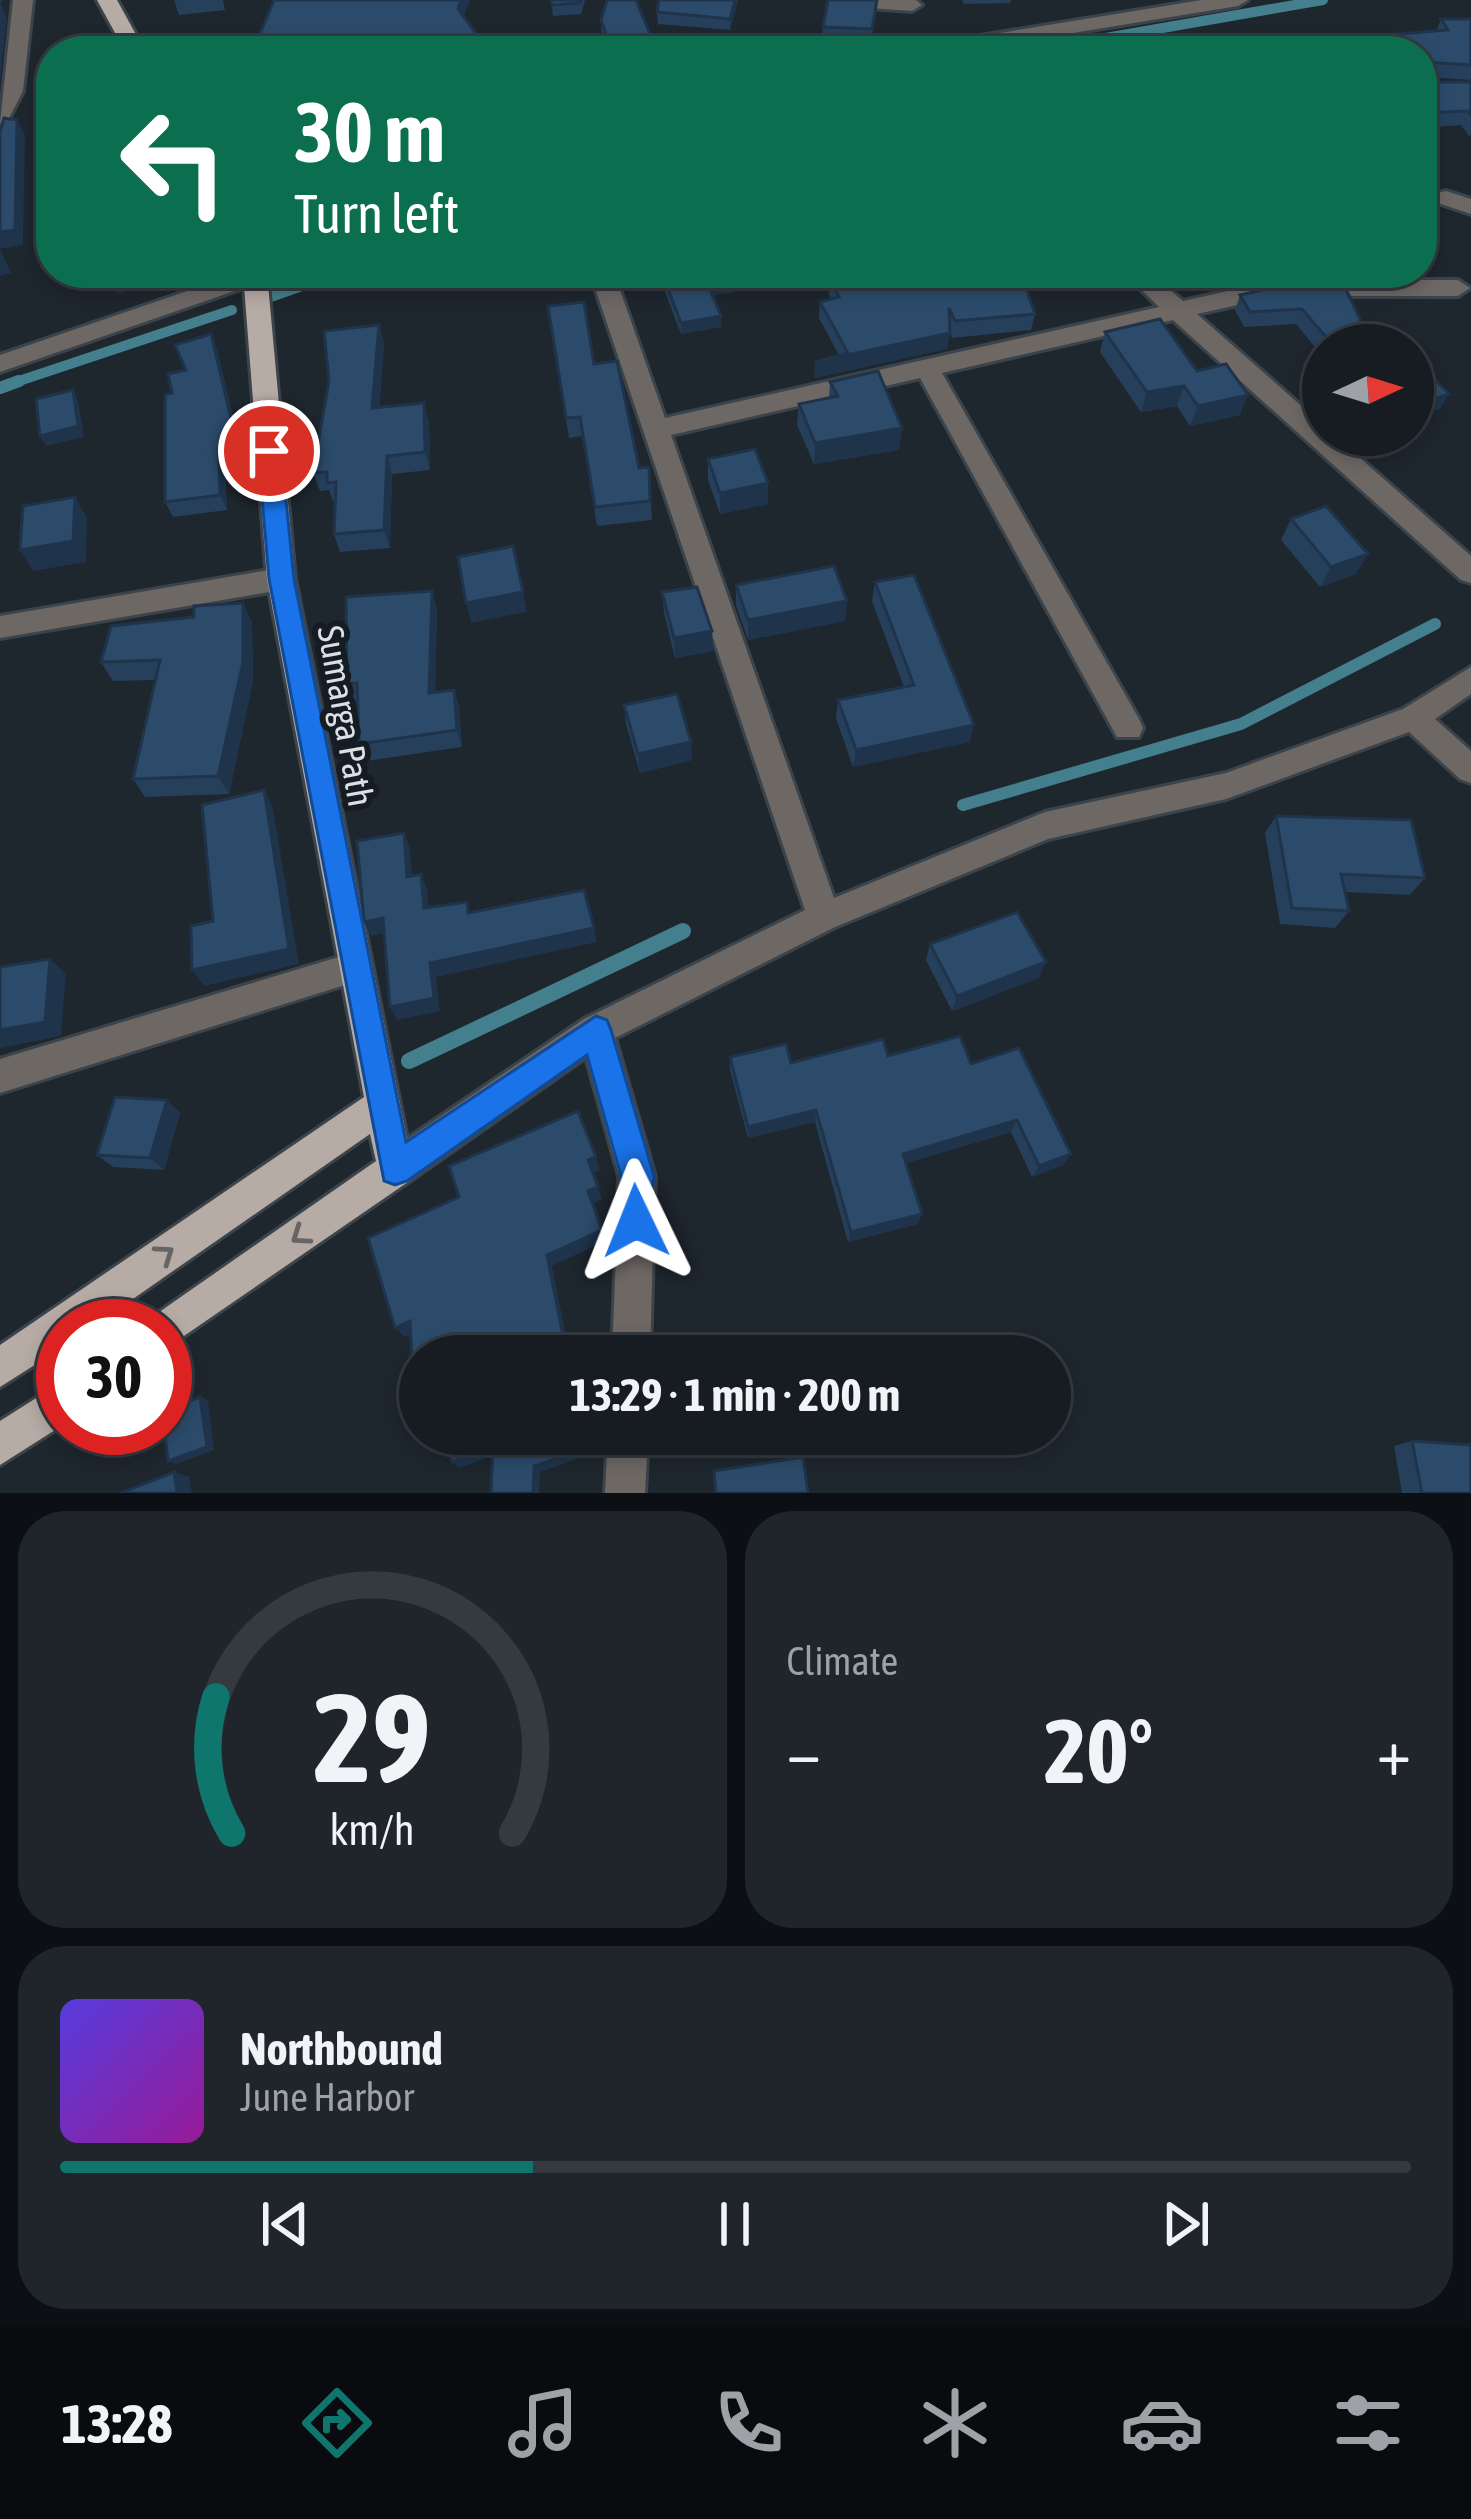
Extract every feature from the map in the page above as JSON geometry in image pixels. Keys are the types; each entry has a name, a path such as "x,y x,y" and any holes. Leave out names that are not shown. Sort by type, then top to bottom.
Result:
{"main road":[{"path":"107,0 127,36"},
{"name":"Sumarga Path","path":"260,288 281,579 352,968 395,1169"},
{"path":"0,1368 382,1105"},
{"path":"192,1311 395,1169"},
{"path":"0,1445 36,1420"}],"street":[{"path":"0,118 13,91 23,0"},
{"path":"843,0 925,29 1238,0"},
{"path":"1446,198 1471,207"},
{"path":"0,364 219,288"},
{"path":"607,288 824,917"},
{"path":"1151,288 1471,572"},
{"path":"653,430 1277,288 1458,288"},
{"path":"928,369 1128,728"},
{"path":"0,627 281,579"},
{"path":"395,1169 596,1030 824,917 1045,826 1226,785 1413,718 1471,679"},
{"path":"1413,718 1471,770"},
{"path":"0,1076 352,968"},
{"path":"596,1030 637,1176 632,1335"},
{"path":"626,1493 627,1455"}],"building":[{"path":"274,0 461,0 458,9 478,36 259,36"},
{"path":"551,0 581,0 552,5"},
{"path":"607,0 636,0 651,36 607,36 601,20"},
{"path":"659,0 735,0 730,19 657,12"},
{"path":"828,0 877,0 872,29 823,27"},
{"path":"1441,19 1471,19 1471,65 1437,63 1437,36 1373,36 1448,30"},
{"path":"1437,82 1471,82 1471,115 1468,111 1437,112"},
{"path":"4,118 17,120 15,230 0,232 0,132"},
{"path":"668,288 709,288 721,316 681,323"},
{"path":"835,288 1026,288 1035,314 955,321 949,308 950,333 815,362 848,353 820,302 839,297"},
{"path":"1271,288 1345,288 1362,324 1315,324 1302,309 1250,312 1240,295"},
{"path":"584,302 594,364 617,361 639,468 649,467 650,501 595,507 580,417 566,418 548,306"},
{"path":"1160,319 1197,371 1226,364 1248,395 1198,406 1184,386 1147,392 1105,332"},
{"path":"379,325 372,408 424,403 425,452 387,456 384,530 334,534 336,482 327,483 327,472 313,473 329,381 324,331"},
{"path":"211,334 235,452 219,455 220,495 165,502 165,395 172,393 168,374 186,370 175,345"},
{"path":"878,371 902,428 815,443 799,404 838,396 830,382"},
{"path":"1434,378 1449,394 1434,399"},
{"path":"73,390 78,426 40,436 36,399"},
{"path":"755,449 768,483 720,493 708,459"},
{"path":"75,497 73,541 20,550 23,506"},
{"path":"1326,506 1368,554 1331,567 1291,519"},
{"path":"513,546 523,592 466,603 458,557"},
{"path":"834,566 847,601 748,620 736,585"},
{"path":"914,575 974,725 856,750 838,700 914,685 875,582"},
{"path":"697,587 712,631 674,638 662,592"},
{"path":"432,591 429,693 454,690 457,730 359,744 357,683 347,684 346,597"},
{"path":"243,603 243,662 218,776 133,779 160,660 101,662 111,626 194,617 194,606"},
{"path":"677,694 691,742 638,754 624,705"},
{"path":"264,790 289,949 192,970 191,926 213,921 202,805"},
{"path":"1276,816 1411,820 1425,878 1341,874 1349,911 1292,908"},
{"path":"404,833 407,877 421,874 424,908 467,902 468,913 584,890 594,928 430,963 434,998 390,1007 383,918 364,922 357,841"},
{"path":"1017,912 1046,962 957,996 930,944"},
{"path":"50,959 45,1022 0,1030 0,967"},
{"path":"960,1036 971,1064 1019,1048 1071,1154 1039,1166 1017,1120 903,1154 922,1214 851,1232 816,1110 748,1127 730,1057 786,1044 791,1063 883,1039 888,1056"},
{"path":"115,1097 167,1100 150,1158 97,1155"},
{"path":"578,1111 596,1157 588,1160 598,1187 588,1191 602,1230 547,1255 563,1335 411,1335 410,1321 395,1328 368,1238 459,1197 449,1166"},
{"path":"200,1397 207,1447 192,1452 192,1400"},
{"path":"1412,1441 1471,1445 1471,1493 1422,1493"},
{"path":"493,1455 566,1455 534,1466 533,1493 491,1493"},
{"path":"803,1457 808,1493 716,1493 714,1471"},
{"path":"174,1472 177,1493 121,1493"}],"waterway":[{"path":"1117,36 1323,0"},
{"path":"265,299 296,288"},
{"path":"19,381 232,310"},
{"path":"0,388 19,381"},
{"path":"10,384 19,381"},
{"path":"963,805 1241,724 1435,624"},
{"path":"409,1061 683,931"}],"route":[{"path":"269,451 281,579 352,968 395,1169 596,1030 637,1176 636,1221"}]}
